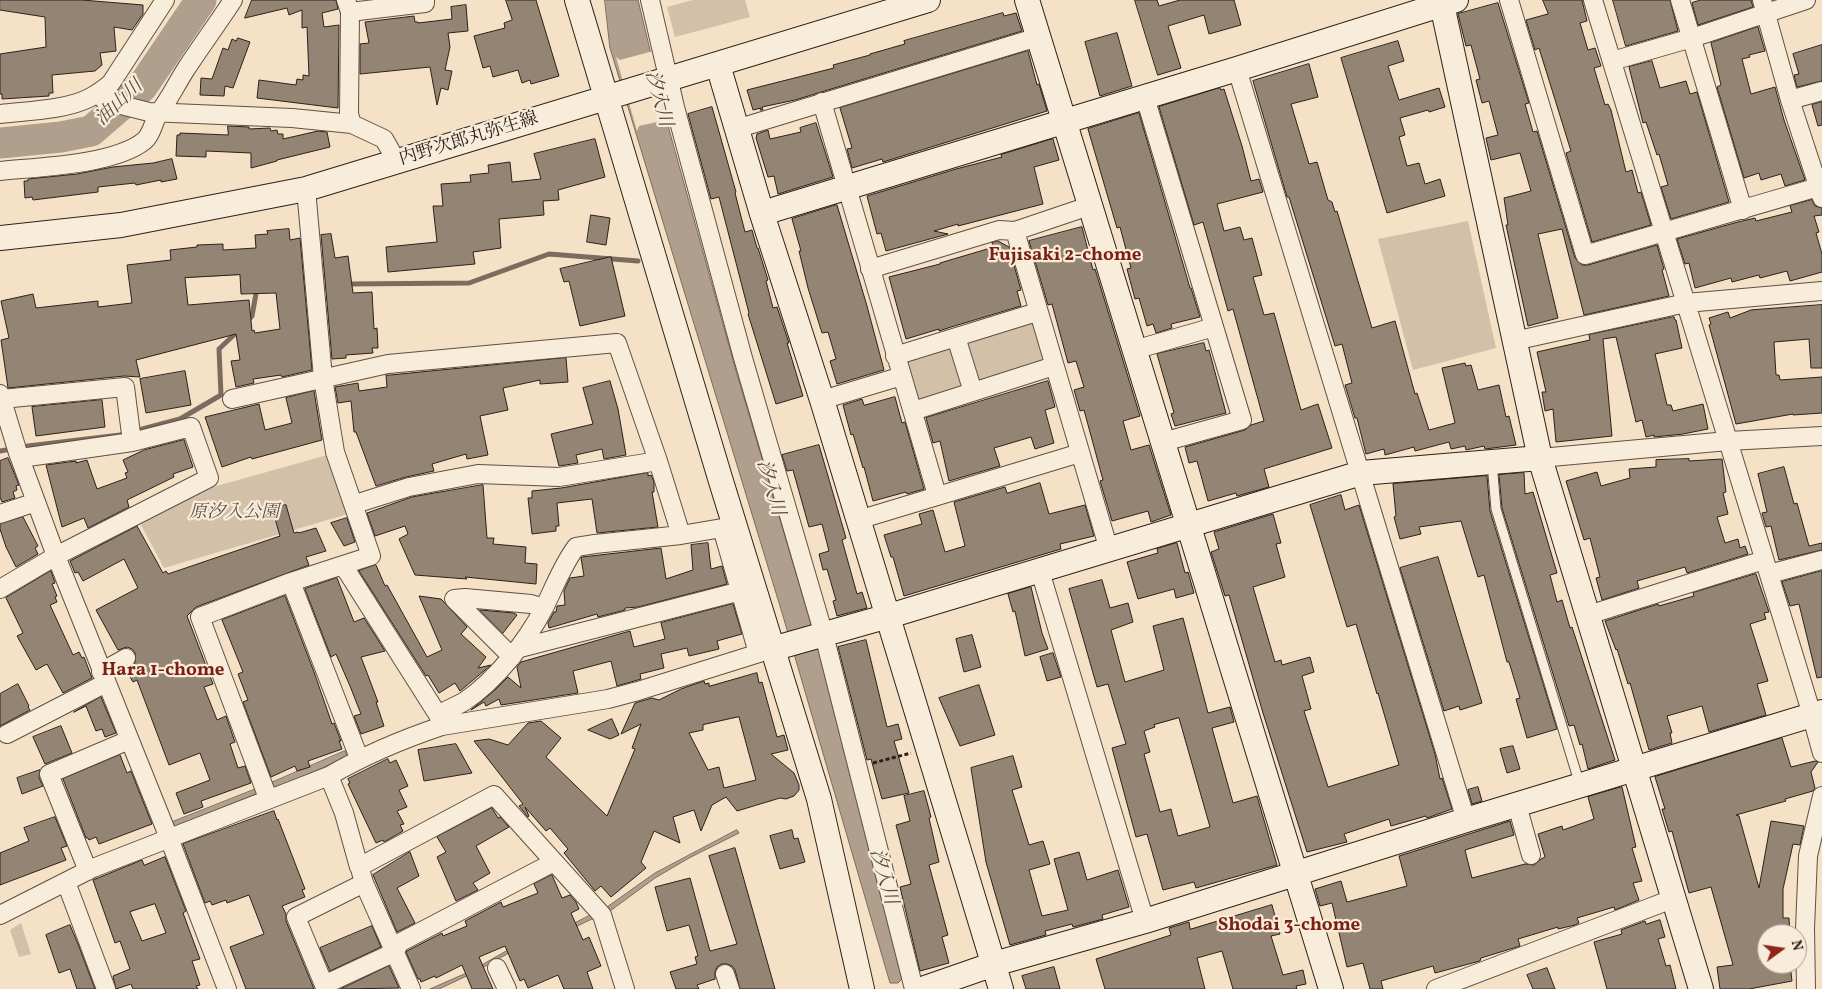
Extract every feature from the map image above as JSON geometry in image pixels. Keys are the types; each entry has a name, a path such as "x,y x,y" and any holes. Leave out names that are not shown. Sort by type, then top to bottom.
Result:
{"street":[{"path":"102,97 165,0"},
{"path":"0,171 101,160 130,149 145,140 154,112 167,103 169,96 186,69 233,0"},
{"path":"352,124 349,114 348,6 425,3 425,0"},
{"path":"577,0 765,651"},
{"path":"650,0 668,80 744,358 824,635 914,989"},
{"name":"内野次郎丸弥生線","path":"0,238 120,225 306,190 928,0"},
{"path":"1027,0 1331,989"},
{"path":"1509,0 1585,255 1743,210 1821,191 1790,100 1764,7"},
{"path":"1593,0 1663,234 1815,714 1822,753"},
{"path":"1680,0 1743,210"},
{"path":"1612,61 1692,38 1764,7 1806,0"},
{"path":"762,214 1237,69 1447,1 1514,341 1540,458 1675,898 1701,989"},
{"path":"736,129 1038,36"},
{"path":"718,65 762,214 822,400 1001,989"},
{"path":"1237,69 1466,820"},
{"path":"1790,100 1822,91"},
{"path":"0,114 35,110 102,97 154,112 292,118 352,124 384,139 397,162"},
{"path":"1145,97 1242,420 1163,442"},
{"path":"822,102 936,495"},
{"path":"268,798 200,617 291,582 371,556 355,504 335,452 323,378 306,190"},
{"path":"870,269 999,230 1015,231 1090,206"},
{"path":"1015,231 1037,312 1108,550"},
{"path":"1514,341 1686,303 1822,291"},
{"path":"895,356 1037,312"},
{"path":"1134,350 1214,327"},
{"path":"956,337 973,392"},
{"path":"232,399 388,364 617,343 658,461 681,536"},
{"path":"913,411 1054,366"},
{"path":"822,400 902,376"},
{"path":"131,435 125,387 1,397 17,450 56,556 169,838 227,989"},
{"path":"0,589 56,556 208,478 192,427 17,450"},
{"path":"440,720 608,699 638,691 765,651 888,617 1361,473 1728,441 1822,436"},
{"path":"858,520 1080,453"},
{"path":"355,504 409,487 478,474 559,477 658,461"},
{"path":"0,514 36,502"},
{"path":"0,915 88,871 268,798 329,776 360,758 416,734 440,720 482,687 516,652 544,608 565,561 576,547 681,536 722,528 741,591 819,799 862,989"},
{"path":"1588,615 1767,567 1822,560"},
{"path":"344,565 440,720"},
{"path":"1040,571 1145,921"},
{"path":"291,582 360,758"},
{"path":"516,652 741,591"},
{"path":"516,652 454,600 465,598 531,604 544,608"},
{"path":"7,734 104,677 126,658"},
{"path":"922,989 994,964 1145,921 1466,820 1636,770 1815,714"},
{"path":"88,871 49,774 129,740"},
{"path":"329,776 344,813 362,875 411,989"},
{"path":"554,862 399,943 395,952 324,985 296,917 494,795 602,915 625,989"},
{"path":"1806,989 1805,929 1808,856 1822,796"},
{"path":"1517,805 1531,855"},
{"path":"66,882 106,989"},
{"path":"1436,989 1675,898"},
{"path":"498,968 507,989"}],"lane":[{"path":"1492,463 1496,509 1581,786"}],"path":[{"path":"858,767 928,749"}],"green space":[{"path":"693,0 745,0 750,17 675,37 667,7"},
{"path":"1468,221 1496,348 1413,370 1378,239"},
{"path":"1025,322 1034,324 1044,359 1041,367 915,402 905,364 909,357"},
{"name":"原汐入公園","path":"331,454 348,514 164,568 140,523 213,487"},
{"path":"21,923 31,954 19,957 10,930"}],"water":[{"name":"汐入川","path":"605,0 638,0 670,133 736,371 822,661 902,979 898,983 890,983 783,616 610,48"},
{"path":"345,751 348,757 273,789 271,783"},
{"path":"256,789 258,793 172,828 170,823"},
{"path":"737,830 739,833 689,858 655,878 610,911 607,907 655,873"},
{"path":"591,915 594,918 546,941 516,949 439,989 430,989 471,971 515,946 545,938"}],"pier":[{"path":"653,51 670,119 639,126 637,131 616,57 620,60"}],"building":[{"path":"0,0 82,0 143,5 143,14 132,30 114,27 116,51 100,53 102,65 95,71 52,75 53,93 49,93 49,96 2,99 2,94 0,94 0,54 46,47 45,17 0,10"},
{"path":"252,0 336,0 338,9 322,13 324,27 339,25 338,108 257,98 259,80 296,85 297,79 303,80 303,75 309,76 307,27 302,28 302,10 289,15 287,8 245,18"},
{"path":"506,0 536,0 559,76 531,84 530,80 522,83 518,70 493,77 490,66 483,68 474,36 505,28 504,23 512,20"},
{"path":"1135,0 1157,0 1159,6 1180,0 1234,0 1241,25 1209,34 1204,15 1168,26 1181,68 1158,75"},
{"path":"1543,0 1582,0 1587,21 1580,23 1588,50 1595,48 1601,66 1594,68 1605,105 1608,104 1611,110 1626,172 1632,170 1638,193 1641,192 1651,225 1592,242 1566,153 1571,151 1539,48 1535,50 1526,20 1548,14"},
{"path":"1613,0 1670,0 1678,31 1626,46"},
{"path":"1701,0 1751,0 1753,7 1698,25 1692,3"},
{"path":"1498,3 1529,103 1525,104 1533,132 1537,131 1575,258 1582,265 1588,265 1657,245 1669,296 1584,315 1562,229 1538,234 1558,318 1528,326 1506,225 1508,225 1504,198 1531,191 1520,153 1491,160 1486,138 1498,135 1489,101 1482,103 1476,80 1480,79 1471,45 1466,46 1458,14"},
{"path":"466,5 468,31 448,33 450,47 445,70 452,71 448,90 441,88 437,105 430,67 360,74 360,44 369,43 365,22 414,16 415,22 418,23 452,19 451,7"},
{"path":"1003,13 1004,16 1016,13 1022,31 795,100 762,107 763,110 760,110 761,108 753,110 747,90 834,68 833,65 905,44 904,41"},
{"path":"1758,27 1765,51 1742,59 1751,94 1775,87 1784,120 1805,180 1785,186 1781,174 1761,180 1759,173 1744,178 1717,87 1721,85 1711,43"},
{"path":"1117,33 1132,86 1100,96 1085,42"},
{"path":"238,38 250,42 233,88 225,86 224,96 200,95 201,78 212,79 223,48 228,50 232,39 236,41"},
{"path":"1398,41 1404,61 1388,66 1399,100 1439,88 1445,107 1400,118 1405,135 1399,137 1407,166 1419,163 1425,184 1440,179 1445,196 1387,213 1341,58"},
{"path":"1822,45 1822,81 1797,87 1794,75 1799,74 1793,54"},
{"path":"1028,51 1037,85 1039,84 1047,111 883,162 882,159 852,168 847,149 852,148 840,108"},
{"path":"1652,61 1660,88 1686,81 1690,94 1697,92 1729,202 1671,219 1661,187 1668,185 1659,154 1657,155 1646,122 1643,123 1629,67"},
{"path":"1309,64 1318,97 1291,104 1309,164 1317,162 1328,200 1332,202 1335,212 1337,211 1372,328 1395,321 1415,394 1417,393 1429,430 1455,423 1442,368 1465,363 1466,366 1471,365 1478,390 1499,385 1506,417 1509,416 1516,445 1485,449 1484,446 1466,450 1465,446 1451,449 1449,442 1415,451 1414,447 1385,455 1384,449 1366,454 1357,418 1355,418 1345,385 1352,383 1342,344 1335,346 1289,197 1287,197 1253,81"},
{"path":"1220,88 1221,90 1224,89 1251,181 1259,179 1263,192 1217,204 1224,231 1240,227 1244,240 1252,238 1262,275 1253,277 1264,315 1274,313 1301,410 1318,404 1332,448 1264,469 1269,487 1237,496 1236,493 1208,501 1197,461 1189,463 1185,447 1245,430 1251,425 1264,421 1233,309 1228,311 1203,222 1194,225 1159,107"},
{"path":"1822,102 1822,125 1818,126 1812,105"},
{"path":"712,107 736,192 745,232 752,230 768,280 766,281 773,308 777,307 803,396 776,404 748,314 719,197 711,199 688,114"},
{"path":"1139,113 1200,317 1171,324 1172,328 1156,333 1153,324 1147,326 1139,298 1135,299 1127,269 1131,268 1120,227 1117,228 1088,129"},
{"path":"816,123 833,177 778,194 774,176 768,177 756,138 757,134 768,130 770,139 801,132 800,128"},
{"path":"228,126 249,127 249,129 270,128 271,131 277,130 278,134 283,134 283,139 318,131 327,132 330,147 251,168 251,153 206,151 206,157 176,156 177,135 180,135 180,133 228,135"},
{"path":"595,139 605,177 558,190 559,200 543,201 544,215 499,219 501,248 473,252 475,264 388,272 386,247 437,242 433,206 443,206 441,184 471,182 470,175 489,173 488,165 510,162 512,182 541,179 534,154"},
{"path":"1053,139 1059,160 1034,167 1043,204 934,231 948,234 886,251 881,233 877,234 867,196 1002,157 1001,155"},
{"path":"172,159 177,179 136,185 135,183 98,187 98,192 33,200 32,197 25,198 24,181 28,181 28,179 77,174"},
{"path":"1812,200 1815,206 1822,208 1822,215 1814,216 1819,232 1816,233 1822,254 1822,272 1790,281 1787,271 1760,278 1759,275 1732,282 1731,278 1695,288 1689,263 1685,264 1677,239 1755,218 1756,221 1792,212 1790,206"},
{"path":"837,205 884,370 837,384 830,361 836,359 828,332 822,333 808,288 799,251 801,251 792,219"},
{"path":"591,215 610,218 606,245 587,242"},
{"path":"1082,227 1093,270 1095,269 1140,416 1123,421 1131,450 1149,445 1171,515 1151,522 1148,511 1112,521 1100,481 1103,480 1084,410 1080,411 1074,390 1084,387 1076,361 1068,363 1052,304 1048,305 1029,241"},
{"path":"289,229 290,240 300,238 312,370 282,377 281,375 253,379 254,383 236,387 231,361 240,360 236,334 136,360 140,377 124,376 8,388 1,340 9,338 1,301 33,294 36,308 98,301 98,307 132,303 127,265 171,260 170,250 197,247 197,245 223,244 223,250 256,248 255,235 268,234 267,231","holes":["240,275 241,294 276,293 280,329 255,333 254,330 252,331 249,300 188,305 185,278"]},
{"path":"331,234 335,258 348,256 353,293 372,292 374,329 377,328 378,348 372,348 373,353 346,355 346,358 332,359 321,235"},
{"path":"998,241 1009,247 1021,290 1017,291 1021,306 906,339 889,277 940,264 994,247 992,243"},
{"path":"611,257 625,316 580,326 569,281 564,282 560,269"},
{"path":"1822,305 1822,368 1811,368 1809,339 1774,342 1776,375 1779,375 1780,380 1822,377 1822,413 1793,414 1736,424 1709,325 1711,324 1709,318 1728,312 1730,318 1751,310"},
{"path":"1674,317 1682,348 1655,354 1667,405 1671,405 1673,411 1703,404 1708,429 1683,434 1646,437 1642,420 1636,422 1616,337 1603,339 1612,436 1556,442 1553,409 1545,411 1542,392 1546,392 1537,352 1590,340 1589,335"},
{"path":"1204,343 1206,351 1209,350 1226,413 1175,426 1171,414 1174,413 1157,354"},
{"path":"566,358 568,382 540,384 540,380 503,388 508,410 480,416 488,455 467,459 466,454 432,464 434,471 376,486 356,432 354,432 351,401 338,403 335,387 358,383 359,391 387,387 386,375"},
{"path":"185,371 191,405 146,413 140,379"},
{"path":"610,381 618,409 626,455 604,459 602,449 576,455 578,463 559,466 551,434 593,424 583,388"},
{"path":"1048,381 1055,407 1045,410 1054,443 1035,449 1031,437 994,448 1000,466 949,481 940,441 933,443 926,418"},
{"path":"314,391 322,440 252,459 251,457 222,467 205,417 259,404 265,430 292,423 286,398"},
{"path":"895,397 902,423 905,422 924,489 873,501 864,467 853,434 851,435 843,405 862,399 864,405"},
{"path":"102,400 105,427 36,436 32,407"},
{"path":"184,440 193,467 173,474 174,477 127,500 129,507 88,528 84,518 62,527 46,465 76,461 76,463 87,460 97,489 127,478 125,473 128,472 123,460 144,450"},
{"path":"819,445 846,538 842,540 857,594 862,592 867,608 837,616 833,601 836,600 827,569 823,570 819,554 829,551 822,524 809,527 793,470 787,471 782,455"},
{"path":"8,458 19,485 16,486 17,490 13,492 15,498 2,502 0,497 0,461"},
{"path":"1689,459 1689,461 1722,459 1726,492 1723,493 1728,514 1717,517 1725,543 1738,539 1740,548 1745,546 1748,554 1687,573 1685,567 1637,581 1639,588 1602,600 1596,578 1600,577 1590,538 1584,540 1566,481 1597,472 1601,486 1630,478 1629,469 1656,467 1656,460"},
{"path":"1784,467 1794,504 1797,503 1809,546 1822,543 1822,550 1779,560 1771,526 1766,527 1762,513 1767,512 1758,474"},
{"path":"648,473 648,476 651,475 654,482 654,492 652,492 658,527 597,533 592,499 557,503 559,526 556,526 556,531 532,534 528,498 532,498 532,491"},
{"path":"1524,473 1525,494 1533,492 1557,573 1550,575 1557,602 1562,600 1570,628 1572,627 1615,760 1588,769 1582,744 1580,745 1574,725 1569,726 1502,508 1499,475"},
{"path":"1487,476 1490,511 1557,729 1527,738 1516,699 1520,698 1509,662 1507,662 1484,575 1478,577 1461,521 1419,527 1421,534 1400,539 1394,517 1396,516 1393,484"},
{"path":"1040,483 1049,514 1085,505 1094,536 1060,544 1061,549 904,596 893,557 891,557 884,535 922,524 919,514 933,510 945,552 965,546 954,502 1005,487 1007,493"},
{"path":"483,485 487,538 494,538 493,544 526,547 525,563 537,564 536,584 465,577 467,579 415,575 399,539 408,534 405,526 375,536 367,513 412,497"},
{"path":"1341,495 1345,510 1359,505 1435,754 1440,779 1442,778 1452,809 1427,818 1426,816 1391,826 1389,819 1344,834 1347,842 1307,852 1263,713 1229,595 1225,596 1211,552 1219,549 1214,532 1273,514 1281,543 1276,544 1285,577 1253,587 1275,662 1281,660 1282,665 1310,657 1314,672 1302,676 1311,709 1304,711 1328,787 1399,765 1356,624 1347,627 1310,505"},
{"path":"286,505 294,533 316,528 326,551 306,557 309,565 196,607 187,616 213,684 204,687 217,720 226,716 235,742 230,744 238,768 245,766 251,783 201,801 203,807 184,814 176,793 210,780 200,753 169,765 137,680 133,682 126,670 135,663 135,653 127,647 118,650 96,610 138,588 124,559 83,581 78,572 75,573 70,561 137,526 163,573 166,571 168,574 280,536 272,508"},
{"path":"23,517 38,546 35,548 38,554 16,567 6,547 0,524"},
{"path":"347,518 355,542 344,546 331,523"},
{"path":"708,543 711,569 722,566 727,584 638,607 625,608 625,610 598,617 597,614 549,628 548,623 554,612 556,612 557,606 565,605 564,591 570,578 584,576 582,557 661,548 666,579 693,570 691,545"},
{"path":"1177,543 1185,573 1188,572 1194,593 1176,598 1174,589 1138,599 1127,562 1158,553 1157,549"},
{"path":"1438,557 1482,703 1460,710 1459,706 1444,711 1400,568"},
{"path":"376,565 385,586 387,585 427,657 442,650 419,596 441,599 467,627 461,634 486,657 478,668 491,665 460,691 455,683 439,693 428,675 426,676 359,571"},
{"path":"51,571 55,583 52,584 57,596 55,597 57,602 50,605 73,655 79,652 82,658 84,657 92,678 63,693 47,664 36,670 17,636 23,633 6,598"},
{"path":"1822,571 1822,677 1817,678 1799,604 1790,606 1782,582"},
{"path":"1756,574 1769,612 1764,613 1766,619 1750,624 1768,681 1757,684 1766,715 1709,732 1702,706 1667,716 1672,733 1670,733 1672,743 1649,750 1630,683 1628,684 1617,649 1605,621 1658,604 1659,606 1694,596 1693,593"},
{"path":"337,578 354,622 364,618 385,651 361,657 378,702 376,702 384,726 361,734 354,716 361,714 336,654 331,657 305,589"},
{"path":"1102,580 1110,608 1128,603 1133,622 1111,630 1125,682 1164,670 1153,626 1183,618 1208,713 1230,707 1234,722 1212,728 1233,803 1257,796 1277,865 1196,888 1194,882 1163,890 1147,834 1136,837 1112,748 1126,744 1108,684 1097,687 1069,589","holes":["1179,718 1210,827 1178,836 1171,809 1160,812 1144,754 1150,752 1144,731 1155,727 1154,725"]},
{"path":"1031,587 1042,633 1048,649 1025,656 1015,611 1013,612 1008,594"},
{"path":"285,596 332,724 334,723 341,741 339,741 342,749 308,761 310,767 297,771 295,766 271,777 243,702 248,700 238,674 243,672 222,620"},
{"path":"733,604 742,634 717,641 719,649 689,656 687,648 661,654 664,668 640,674 641,679 617,686 611,661 573,671 578,693 501,705 499,699 486,706 484,702 471,710 508,677 521,688 517,667 521,662 630,631 634,647 665,639 661,623"},
{"path":"480,610 514,613 517,615 503,633"},
{"path":"972,635 981,667 964,672 956,639"},
{"path":"866,640 887,727 898,724 902,739 894,741 909,793 882,799 871,759 867,760 838,647"},
{"path":"1053,653 1061,677 1047,681 1040,657"},
{"path":"757,673 759,683 762,682 777,737 784,735 788,750 771,754 794,773 799,790 794,796 786,799 780,798 737,811 726,797 712,805 701,831 694,810 673,817 680,843 654,831 641,862 646,868 611,897 601,886 595,891 564,853 568,849 550,828 546,831 525,807 528,817 519,806 523,804 474,741 489,739 508,745 528,723 541,721 561,738 546,757 607,816 635,749 632,748 641,724 621,734 635,703 652,698 659,700 681,689 704,681 705,684 709,683 709,686","holes":["739,717 756,780 724,788 719,767 708,770 689,733 703,730 703,725"]},
{"path":"18,684 30,710 0,726 0,694"},
{"path":"979,685 995,735 960,746 939,698"},
{"path":"101,697 116,733 105,737 102,729 96,731 86,706 74,712"},
{"path":"612,719 619,735 610,739 588,730"},
{"path":"61,726 72,753 45,764 33,737"},
{"path":"1782,738 1791,767 1815,761 1818,762 1811,772 1815,788 1813,791 1785,799 1786,801 1736,815 1739,816 1759,888 1771,821 1804,826 1800,845 1793,844 1783,889 1783,918 1789,918 1789,924 1757,924 1757,974 1791,974 1792,981 1749,989 1720,989 1717,967 1733,965 1711,887 1689,893 1672,831 1669,832 1662,809 1665,809 1655,777"},
{"path":"456,744 472,773 424,781 418,750"},
{"path":"1513,746 1520,769 1507,773 1500,749"},
{"path":"120,755 127,773 131,771 152,824 99,844 96,837 89,840 86,838 63,779"},
{"path":"1013,756 1022,787 1012,790 1029,845 1043,841 1050,864 1029,870 1042,916 1068,910 1054,859 1079,852 1087,880 1118,870 1129,907 1102,915 1103,919 1073,927 1072,924 1045,931 1046,935 1010,945 986,862 971,768"},
{"path":"388,759 390,763 396,760 408,786 399,790 407,807 397,811 404,824 400,825 403,831 384,842 383,840 376,843 348,784 350,783 348,779"},
{"path":"40,770 39,778 43,786 22,794 17,778"},
{"path":"1478,787 1482,801 1472,804 1468,790"},
{"path":"1622,787 1636,847 1632,848 1642,881 1633,883 1639,900 1615,910 1614,907 1577,918 1579,923 1575,925 1558,929 1558,927 1518,939 1520,946 1481,958 1480,961 1435,973 1433,966 1381,981 1383,989 1370,989 1363,963 1347,967 1332,903 1320,906 1315,889 1341,881 1347,902 1407,886 1399,856 1510,821 1514,835 1465,850 1472,878 1525,864 1534,865 1545,857 1538,834 1562,826 1563,830 1594,819 1588,797"},
{"path":"924,791 939,862 929,865 948,935 942,937 949,963 920,971 900,887 911,884 896,825 910,821 904,796"},
{"path":"492,808 498,818 500,817 509,827 476,846 490,873 473,883 478,890 456,901 437,857 446,852 437,837"},
{"path":"274,811 305,889 302,890 305,897 282,906 286,914 286,921 314,989 246,989 230,947 264,934 249,895 227,903 226,900 212,905 210,901 205,903 183,844"},
{"path":"55,817 67,846 61,848 66,860 0,885 0,853 29,841 24,828"},
{"path":"792,830 794,839 798,838 805,862 780,869 770,836"},
{"path":"735,848 775,989 740,989 735,970 732,966 721,964 715,972 715,979 697,985 699,989 676,989 670,972 697,964 695,957 698,956 689,925 667,931 655,887 690,878 710,951 737,944 709,856"},
{"path":"410,852 419,876 397,888 415,923 397,932 373,875"},
{"path":"165,857 186,911 183,913 200,959 192,961 200,985 196,986 198,989 133,989 131,984 116,989 113,976 130,969 120,941 115,943 93,880 142,860 144,865","holes":["155,904 166,933 142,941 130,912"]},
{"path":"552,875 562,898 570,895 576,902 579,909 571,913 583,940 589,937 601,966 587,972 593,989 564,989 558,975 528,988 524,979 520,981 505,946 479,957 493,989 472,989 462,965 436,978 435,976 421,982 418,979 407,951 442,933 443,936 467,926 465,921 501,902 503,907 538,893 534,884"},
{"path":"1272,905 1280,934 1271,936 1283,975 1303,970 1306,984 1296,986 1297,989 1233,989 1222,951 1197,958 1205,989 1105,989 1096,959 1171,935 1169,928 1189,922 1190,929"},
{"path":"1660,920 1665,937 1658,939 1666,966 1670,965 1676,989 1607,989 1594,942 1622,934 1621,930 1645,921 1646,924"},
{"path":"70,925 95,989 77,989 70,969 59,973 46,935"},
{"path":"372,926 381,947 330,971 320,948"},
{"path":"389,966 399,988 341,989"},
{"path":"1054,967 1060,989 1026,989 1022,976"},
{"path":"1547,968 1555,989 1533,989 1527,975"}],"waterway":[{"name":"油山川","path":"0,143 61,137 91,131 142,87 201,0"},
{"path":"346,284 469,283 549,254 638,261"},
{"path":"246,322 252,316 257,288"},
{"path":"0,451 120,435 180,419 221,395 219,349 239,330"}],"district":[{"name":"Fujisaki 2-chome","path":"1065,257"},
{"name":"Hara 1-chome","path":"163,672"},
{"name":"Shodai 3-chome","path":"1289,927"}]}
